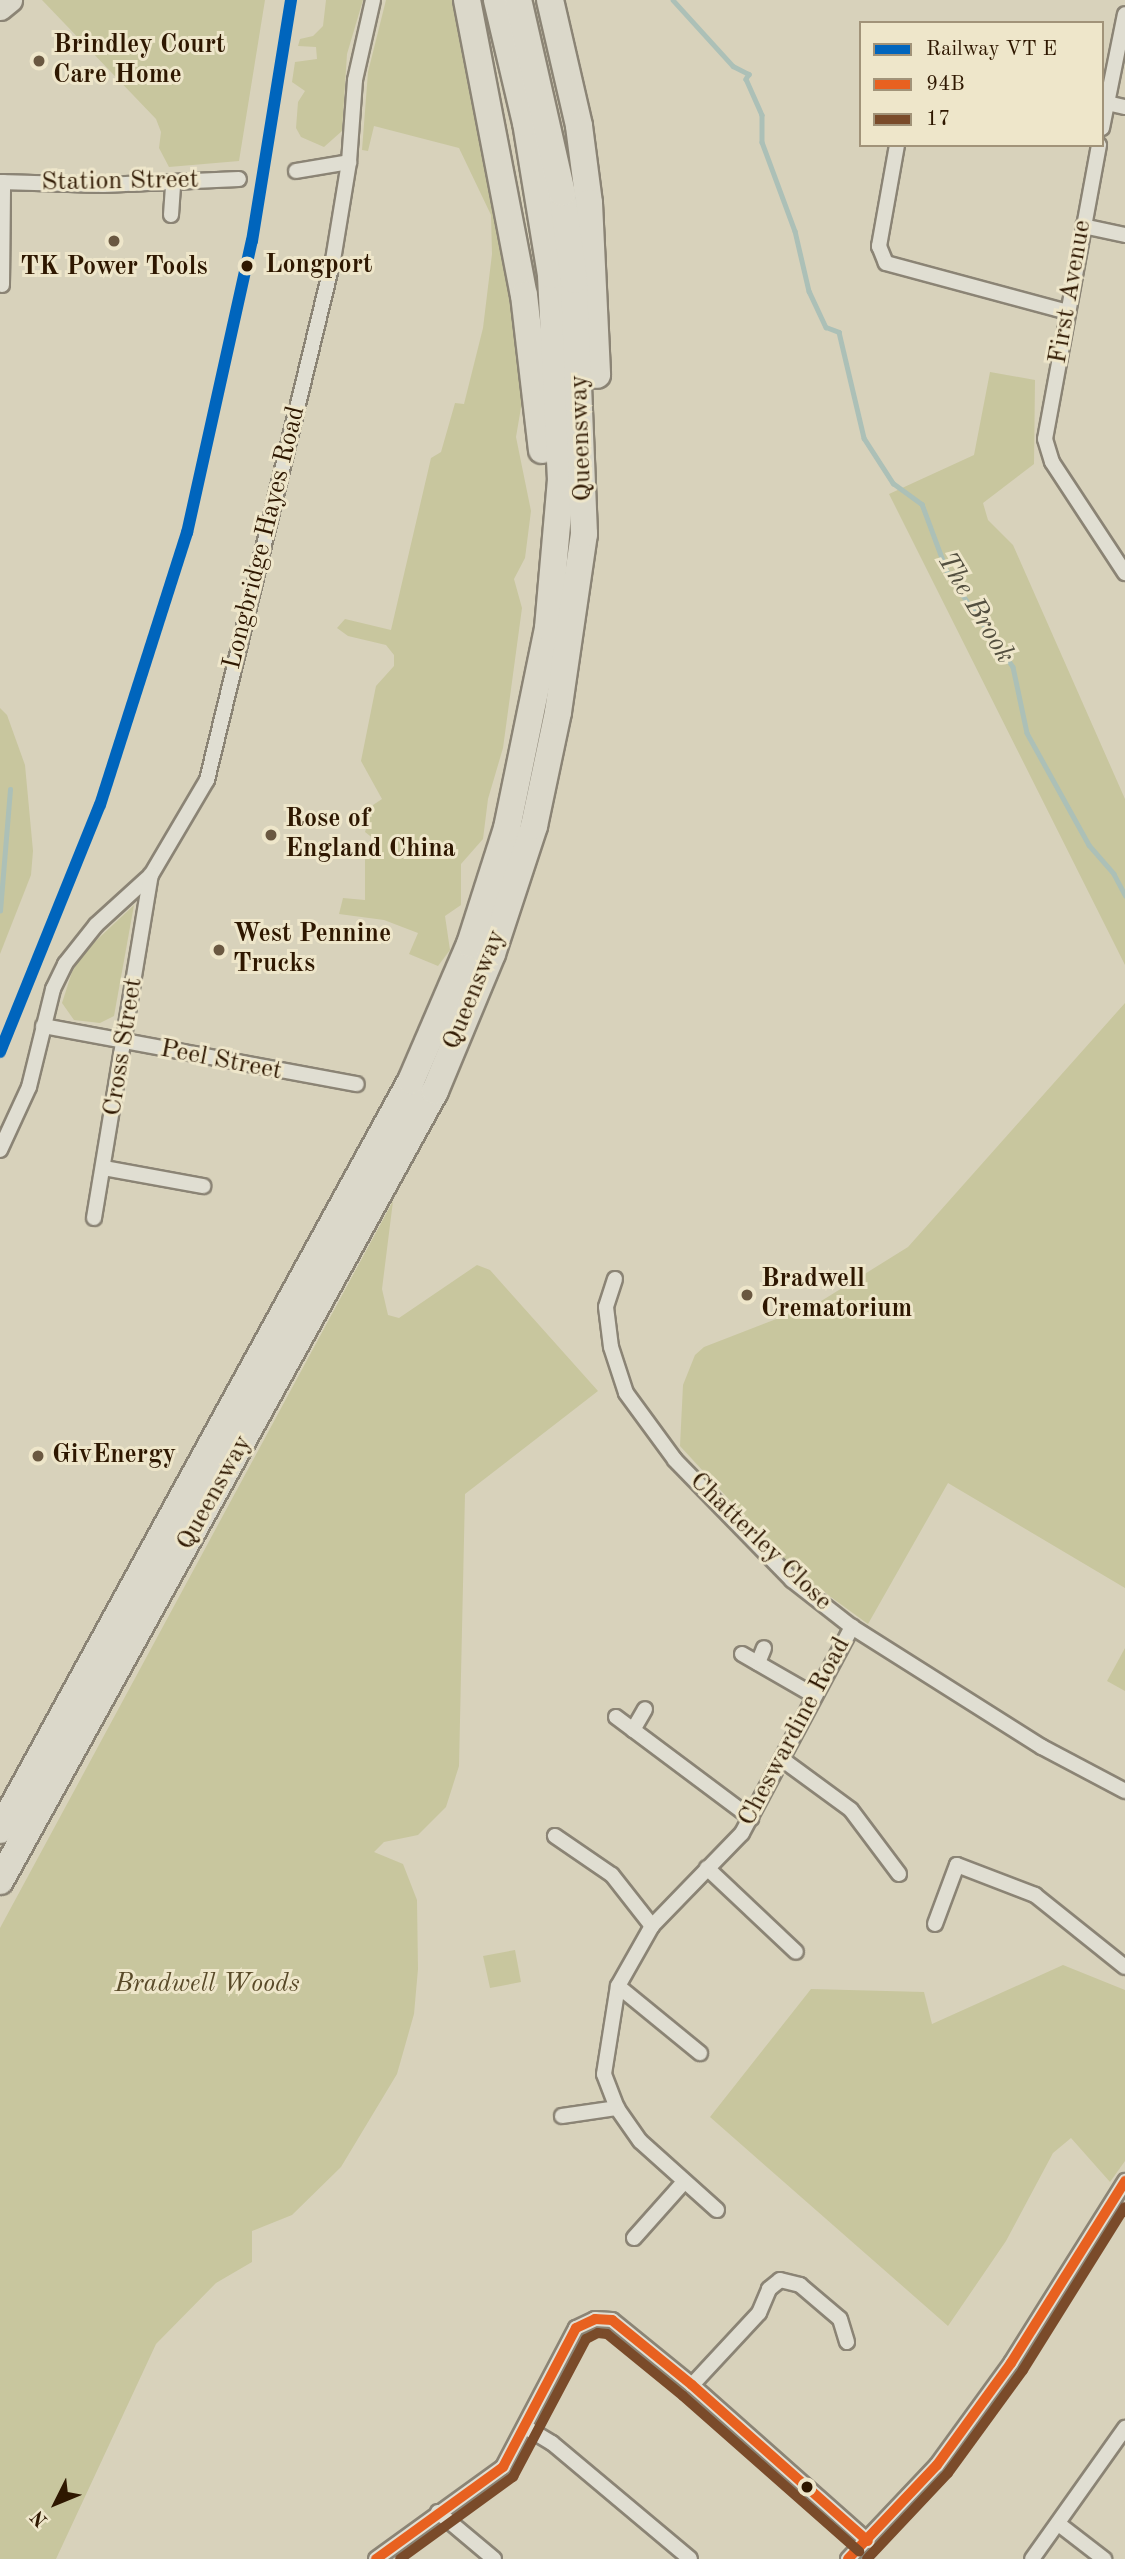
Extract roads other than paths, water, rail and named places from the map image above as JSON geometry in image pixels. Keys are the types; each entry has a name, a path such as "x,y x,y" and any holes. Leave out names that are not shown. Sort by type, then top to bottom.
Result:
{"highway":[{"path":"467,0 535,374 548,628"},
{"name":"Queensway","path":"0,1830 411,1082 470,944 507,828 548,628 561,480 551,275 528,135 497,0"},
{"name":"Queensway","path":"0,1881 435,1091 492,954 534,826 558,712 584,534 574,280 562,193 519,0"},
{"path":"550,0 579,126 594,246 597,374 584,534"}],"main road":[{"path":"0,8 10,0"}],"street":[{"name":"Longbridge Hayes Road","path":"0,1150 29,1087 53,989 77,945 151,875 207,780 332,260 349,162 355,80 373,0"},
{"path":"1104,118 1125,14"},
{"path":"1107,103 1125,107"},
{"path":"897,147 879,246 886,263 1068,313"},
{"name":"First Avenue","path":"1099,147 1045,439 1052,462 1125,573"},
{"path":"296,171 349,162"},
{"name":"Station Street","path":"1,182 173,184 239,178"},
{"path":"1,182 2,285"},
{"path":"171,215 173,184"},
{"path":"1083,226 1125,235"},
{"name":"Cross Street","path":"94,1217 126,1043 151,875"},
{"name":"Peel Street","path":"43,1026 357,1084"},
{"path":"104,1168 203,1186"},
{"name":"Chatterley Close","path":"615,1279 606,1307 611,1348 626,1393 643,1420 792,1580 852,1627 1041,1748 1125,1791"},
{"name":"Cheswardine Road","path":"717,2210 683,2183 640,2141 617,2108 604,2074 618,1986 652,1926 751,1818 852,1627"},
{"path":"758,1663 764,1648"},
{"path":"742,1654 815,1696"},
{"path":"633,1730 645,1709"},
{"path":"616,1717 751,1818"},
{"path":"783,1760 851,1810 900,1874"},
{"path":"555,1836 612,1875 652,1926"},
{"path":"935,1924 957,1865 1035,1895 1125,1967"},
{"path":"707,1868 796,1952"},
{"path":"618,1986 700,2053"},
{"path":"562,2116 617,2108"},
{"path":"848,2559 868,2541 937,2465 1011,2363 1125,2181"},
{"path":"634,2238 683,2183"},
{"path":"692,2385 759,2313 769,2289 780,2280 800,2285 839,2319 847,2342"},
{"path":"376,2559 503,2467 527,2428 576,2328 595,2319 612,2320 692,2385 868,2541"},
{"path":"527,2428 690,2559"},
{"path":"1032,2559 1060,2525 1125,2428"},
{"path":"438,2512 494,2559"},
{"path":"1060,2525 1104,2559"}],"waterway":[{"name":"The Brook","path":"673,0 733,66 749,74 746,79 762,115 762,142 795,231 809,291 826,327 839,332 864,438 893,483 922,504 948,574 1013,667 1027,733 1089,845 1114,874 1125,895"},
{"path":"0,911 10,789"}],"place":[{"name":"Brindley Court Care Home","path":"39,61"},
{"name":"TK Power Tools","path":"114,241"},
{"name":"Longport","path":"247,266"},
{"name":"Rose of England China","path":"271,835"},
{"name":"West Pennine Trucks","path":"219,950"},
{"name":"Bradwell Crematorium","path":"747,1295"},
{"name":"GivEnergy","path":"38,1456"}],"park label":[{"name":"Bradwell Woods","path":"207,1985"}]}
